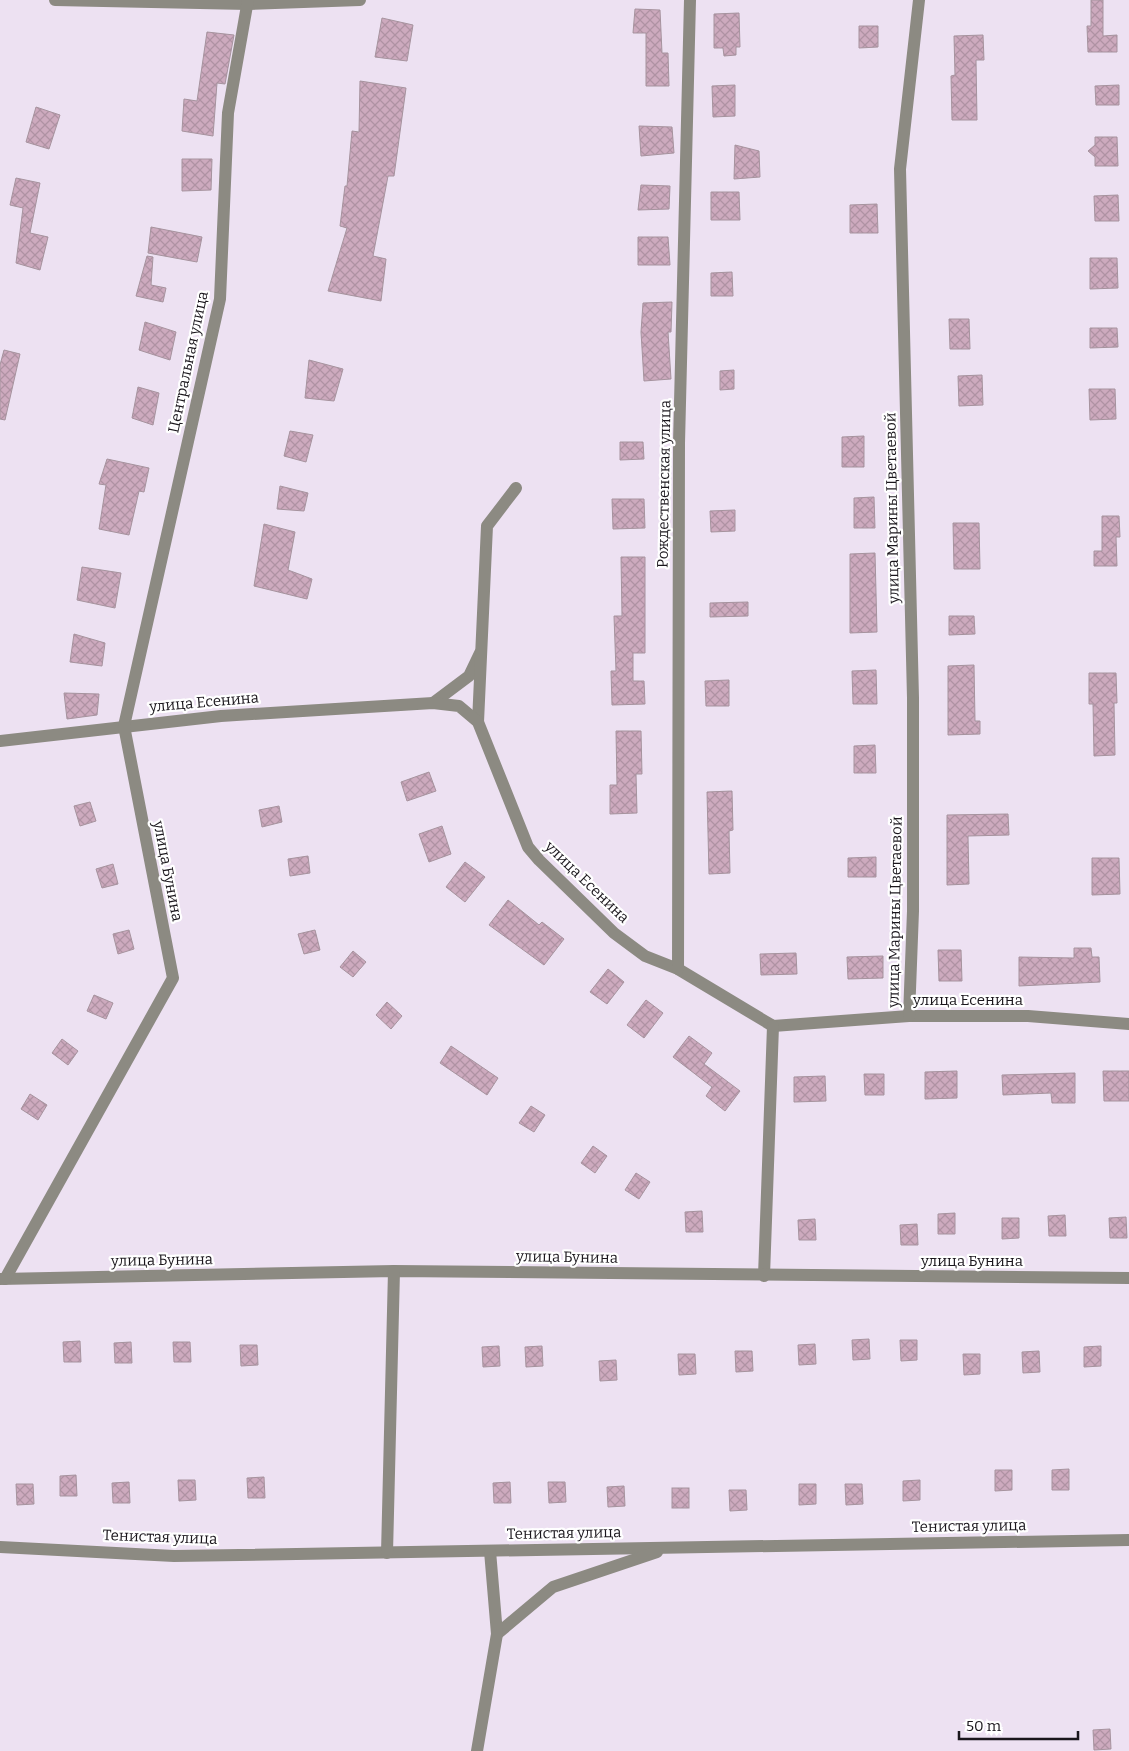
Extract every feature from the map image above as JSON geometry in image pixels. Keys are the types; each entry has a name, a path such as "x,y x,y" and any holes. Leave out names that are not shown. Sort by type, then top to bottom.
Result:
{"street":[{"path":"55,0 248,2 360,0"},
{"name":"Рождественская улица","path":"678,969 679,443 690,0"},
{"name":"улица Марины Цветаевой","path":"909,1016 913,911 913,698 900,169 919,0"},
{"name":"Центральная улица","path":"124,726 220,299 228,113 248,2"},
{"path":"478,722 483,648 487,526 516,488"},
{"path":"433,703 469,676 483,648"},
{"name":"улица Есенина","path":"0,740 221,716 433,703 459,706 478,722 528,847 614,933 645,956 678,969 773,1026 909,1016 1028,1016 1129,1024"},
{"name":"улица Бунина","path":"3,1279 172,978 124,726"},
{"path":"764,1276 773,1026"},
{"path":"387,1553 394,1271"},
{"name":"улица Бунина","path":"3,1279 394,1271 1129,1278"},
{"name":"Тенистая улица","path":"0,1547 174,1556 1129,1540"},
{"path":"497,1634 553,1587 669,1548"},
{"path":"477,1751 497,1634 490,1551"}],"building":[{"path":"1091,0 1103,0 1103,36 1117,35 1117,52 1088,52 1087,26 1091,26"},
{"path":"635,9 660,10 662,53 668,53 669,86 646,86 646,33 633,33"},
{"path":"739,13 740,47 736,47 736,55 724,56 723,48 714,48 714,14"},
{"path":"382,18 413,25 407,61 375,57"},
{"path":"859,26 878,26 878,47 859,48"},
{"path":"207,32 234,35 225,84 217,83 213,136 182,131 184,99 197,101"},
{"path":"983,35 984,60 976,60 977,120 952,120 951,76 955,75 954,36"},
{"path":"360,81 406,88 394,176 388,176 373,256 386,259 381,301 328,291 347,228 340,226 345,186 347,186 352,131 359,132"},
{"path":"735,85 735,116 713,117 712,86"},
{"path":"1119,85 1119,105 1096,105 1095,86"},
{"path":"36,107 60,115 49,149 26,142"},
{"path":"639,126 672,127 674,153 641,156"},
{"path":"1095,137 1117,137 1118,166 1095,166 1095,157 1088,151 1095,145"},
{"path":"735,145 759,151 760,177 734,179"},
{"path":"182,159 212,159 211,190 182,191"},
{"path":"16,178 40,183 30,233 48,237 40,270 16,263 23,208 10,205"},
{"path":"641,185 670,186 669,209 638,210"},
{"path":"711,192 739,192 740,220 711,220"},
{"path":"1118,195 1119,221 1095,221 1094,196"},
{"path":"877,204 878,233 850,233 850,205"},
{"path":"151,227 202,237 197,262 148,253"},
{"path":"638,237 668,237 670,265 638,265"},
{"path":"147,256 153,257 151,285 166,288 163,302 136,296"},
{"path":"1090,258 1117,258 1118,288 1090,289"},
{"path":"732,272 733,296 711,296 711,273"},
{"path":"672,302 671,332 668,332 671,379 644,381 641,332 643,303"},
{"path":"949,319 969,319 970,349 950,349"},
{"path":"145,322 176,332 170,360 139,350"},
{"path":"1090,328 1117,328 1118,347 1090,348"},
{"path":"4,350 20,354 5,420 0,419 0,365"},
{"path":"309,360 343,369 334,401 305,398"},
{"path":"734,370 734,389 720,390 720,371"},
{"path":"982,375 983,405 959,406 958,376"},
{"path":"138,387 159,393 153,425 132,418"},
{"path":"1089,389 1115,389 1116,419 1090,420"},
{"path":"290,431 313,435 306,462 284,456"},
{"path":"864,436 864,467 842,467 842,437"},
{"path":"620,442 643,442 644,459 620,460"},
{"path":"107,459 149,468 144,492 139,491 129,535 99,529 106,485 99,484"},
{"path":"280,486 308,493 304,511 277,509"},
{"path":"874,497 875,528 854,528 854,498"},
{"path":"612,499 644,499 645,528 613,529"},
{"path":"735,510 735,531 711,532 710,511"},
{"path":"1102,516 1119,516 1120,537 1116,537 1117,566 1094,566 1094,551 1102,551"},
{"path":"953,523 979,523 980,569 954,569"},
{"path":"264,524 295,532 288,570 312,579 307,599 254,586"},
{"path":"875,553 877,632 850,633 850,554"},
{"path":"621,557 645,557 645,653 633,653 633,681 644,681 645,704 612,705 611,671 616,671 614,616 622,616"},
{"path":"82,567 121,573 115,608 77,600"},
{"path":"748,602 748,616 710,617 710,603"},
{"path":"949,616 974,616 975,634 949,635"},
{"path":"74,634 105,643 102,666 70,662"},
{"path":"974,665 975,721 980,721 980,734 948,735 948,666"},
{"path":"876,670 877,704 853,704 852,671"},
{"path":"1089,673 1116,673 1117,703 1114,703 1115,755 1094,756 1093,704 1089,704"},
{"path":"729,680 729,706 706,706 705,681"},
{"path":"64,693 99,694 97,715 67,719"},
{"path":"616,731 641,731 642,774 636,774 637,813 610,814 610,785 617,785"},
{"path":"875,745 876,773 854,773 854,746"},
{"path":"429,772 436,791 407,801 401,782"},
{"path":"732,791 733,830 729,831 730,873 709,874 707,792"},
{"path":"90,802 96,821 80,826 74,806"},
{"path":"279,806 282,822 262,827 259,810"},
{"path":"1008,814 1009,835 968,836 969,884 947,885 947,815"},
{"path":"442,826 451,854 429,862 419,834"},
{"path":"308,856 310,873 290,876 288,859"},
{"path":"876,857 876,877 848,877 848,858"},
{"path":"1092,858 1119,858 1120,894 1092,895"},
{"path":"465,862 485,877 465,902 446,887"},
{"path":"113,864 118,884 102,888 96,869"},
{"path":"508,900 539,925 542,922 564,939 544,965 489,925"},
{"path":"129,930 134,949 118,954 113,934"},
{"path":"315,930 320,950 304,954 298,934"},
{"path":"1074,948 1091,948 1092,957 1099,957 1100,982 1019,986 1019,957 1074,958"},
{"path":"938,950 961,950 962,981 939,981"},
{"path":"353,951 366,962 353,977 340,967"},
{"path":"796,953 797,974 761,975 760,954"},
{"path":"883,956 883,978 848,979 847,957"},
{"path":"608,969 624,982 607,1004 590,992"},
{"path":"94,995 113,1003 106,1019 87,1011"},
{"path":"646,1000 663,1013 644,1038 627,1025"},
{"path":"387,1002 402,1016 391,1029 376,1015"},
{"path":"689,1036 712,1053 704,1064 740,1091 725,1111 706,1096 712,1087 673,1057"},
{"path":"62,1039 78,1051 68,1065 52,1053"},
{"path":"451,1046 498,1078 487,1095 440,1063"},
{"path":"957,1071 957,1098 925,1099 925,1072"},
{"path":"1103,1071 1129,1071 1129,1101 1104,1101"},
{"path":"1075,1073 1075,1103 1052,1103 1051,1093 1003,1095 1002,1075"},
{"path":"864,1074 884,1074 884,1095 865,1095"},
{"path":"825,1076 826,1101 794,1102 794,1077"},
{"path":"30,1094 47,1105 38,1120 21,1109"},
{"path":"531,1106 545,1115 534,1132 519,1123"},
{"path":"593,1146 607,1156 595,1173 581,1163"},
{"path":"636,1173 650,1182 639,1199 625,1190"},
{"path":"702,1211 703,1232 686,1232 685,1212"},
{"path":"955,1213 955,1234 938,1234 938,1214"},
{"path":"1065,1215 1066,1236 1049,1236 1048,1216"},
{"path":"1126,1217 1127,1238 1110,1238 1109,1218"},
{"path":"1002,1218 1019,1218 1019,1238 1002,1239"},
{"path":"815,1219 816,1240 799,1240 798,1220"},
{"path":"917,1224 918,1245 901,1245 900,1225"},
{"path":"869,1339 870,1359 853,1360 852,1340"},
{"path":"900,1340 917,1340 917,1360 901,1361"},
{"path":"80,1341 81,1362 64,1362 63,1342"},
{"path":"131,1342 132,1363 115,1363 114,1343"},
{"path":"173,1342 190,1342 191,1362 174,1362"},
{"path":"815,1344 816,1364 799,1365 798,1345"},
{"path":"240,1345 257,1345 258,1365 241,1366"},
{"path":"499,1346 500,1366 483,1367 482,1347"},
{"path":"542,1346 543,1366 526,1367 525,1347"},
{"path":"1101,1346 1101,1366 1084,1367 1084,1347"},
{"path":"735,1351 752,1351 753,1371 736,1372"},
{"path":"1039,1351 1040,1372 1023,1373 1022,1352"},
{"path":"678,1354 695,1354 696,1374 679,1375"},
{"path":"963,1354 980,1354 980,1374 964,1375"},
{"path":"616,1360 617,1380 600,1381 599,1361"},
{"path":"1069,1469 1069,1490 1052,1490 1052,1470"},
{"path":"995,1470 1012,1470 1012,1490 995,1491"},
{"path":"76,1475 77,1496 60,1496 60,1476"},
{"path":"264,1477 265,1498 248,1498 247,1478"},
{"path":"178,1480 195,1480 196,1500 179,1501"},
{"path":"920,1480 920,1500 903,1501 903,1481"},
{"path":"129,1482 130,1503 113,1503 112,1483"},
{"path":"510,1482 511,1503 494,1503 493,1483"},
{"path":"548,1482 565,1482 566,1502 549,1503"},
{"path":"16,1484 33,1484 34,1504 17,1505"},
{"path":"799,1484 816,1484 816,1504 799,1505"},
{"path":"845,1484 862,1484 863,1504 846,1505"},
{"path":"624,1486 625,1506 608,1507 607,1487"},
{"path":"672,1488 689,1488 689,1508 672,1508"},
{"path":"729,1490 746,1490 747,1510 730,1511"},
{"path":"1110,1729 1111,1749 1094,1750 1093,1730"}]}
